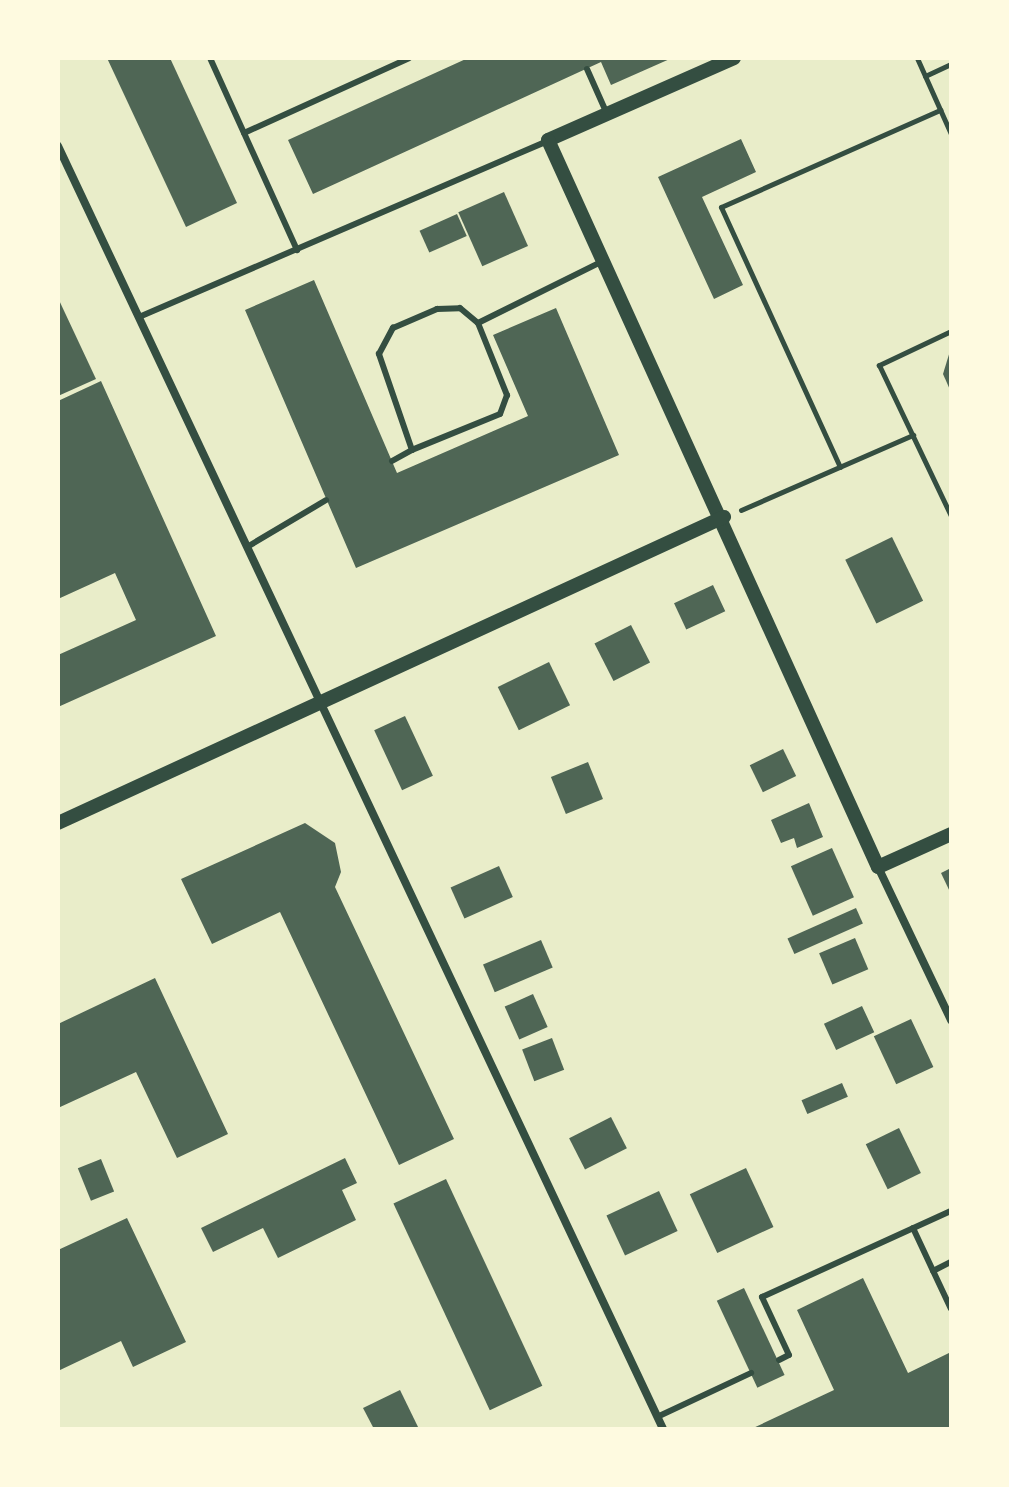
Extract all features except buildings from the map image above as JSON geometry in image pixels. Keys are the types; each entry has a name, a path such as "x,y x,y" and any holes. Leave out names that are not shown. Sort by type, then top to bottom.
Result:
{"street":[{"path":"734,58 548,140 724,517 878,867 951,1020"},
{"path":"59,152 663,1429"},
{"path":"58,823 319,700 724,517"},
{"path":"878,867 951,834"}],"lane":[{"path":"210,58 297,250"},
{"path":"244,133 409,58"},
{"path":"587,69 607,114"},
{"path":"139,317 548,140"},
{"path":"478,323 604,261"},
{"path":"392,461 500,414 507,395 478,323 460,308 437,309 393,328 379,354 412,450"},
{"path":"247,547 326,500"},
{"path":"779,1360 789,1355 762,1297 951,1211"},
{"path":"913,1228 951,1309"},
{"path":"933,1271 951,1262"},
{"path":"657,1417 751,1373"}],"path":[{"path":"917,58 951,134"},
{"path":"925,76 951,64"},
{"path":"840,467 721,207 940,110"},
{"path":"951,331 879,365 951,516"},
{"path":"724,517 913,435"}]}
